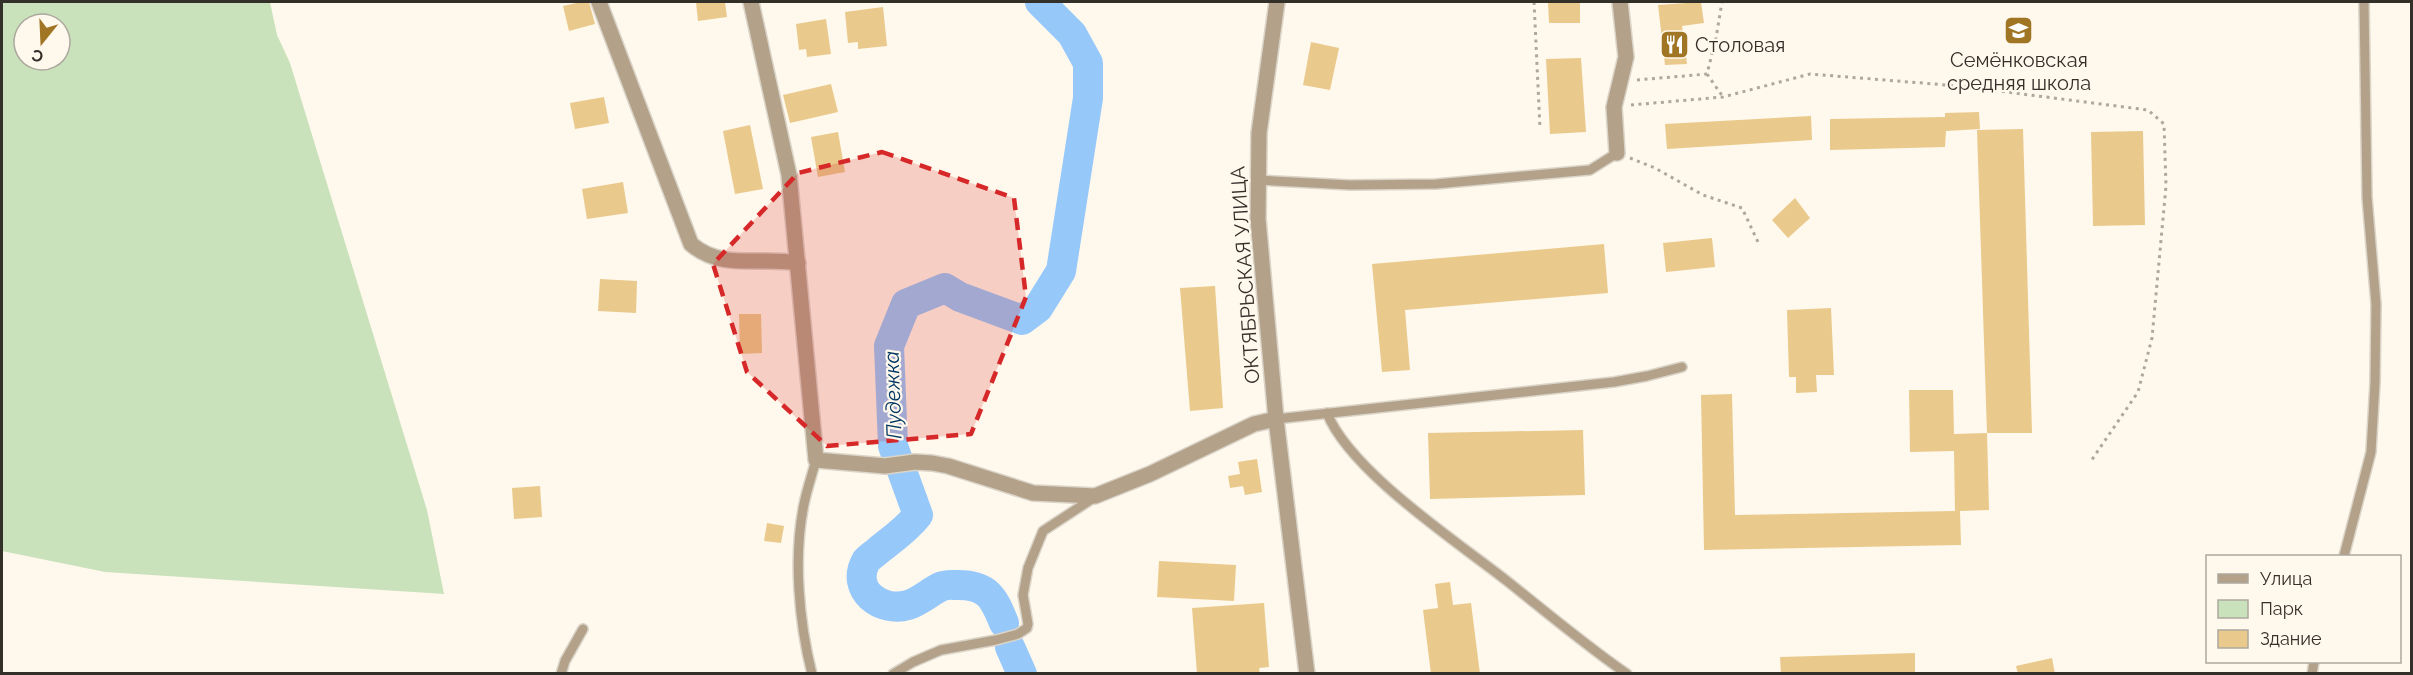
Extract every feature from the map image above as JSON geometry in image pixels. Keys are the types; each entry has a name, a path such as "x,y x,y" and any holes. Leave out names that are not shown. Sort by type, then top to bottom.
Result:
{"street":[{"path":"599,2 690,244 703,255 734,262 778,259 798,263"},
{"path":"751,2 789,175 816,460 885,466 915,462 948,466 1034,493 1095,496 1150,474 1254,424 1276,419"},
{"name":"ОКТЯБРЬСКАЯ УЛИЦА","path":"1277,2 1259,134 1258,180 1263,285 1276,419 1307,674"},
{"path":"1617,153 1614,107 1626,57 1620,2"}],"lane":[{"path":"2344,555 2371,452 2374,417 2376,304 2367,197 2364,2"},
{"path":"1258,180 1350,185 1436,184 1590,170 1617,153"},
{"path":"1276,419 1614,382 1682,367"},
{"path":"1327,413 1338,436 1360,462 1409,505 1627,674"},
{"path":"812,674 802,635 799,545 804,505 816,460"},
{"path":"893,674 941,650 996,640 1018,634 1027,628 1023,596 1028,568 1043,531 1095,496"},
{"path":"561,674 565,661 583,629"}],"path":[{"path":"1534,2 1540,128"},
{"path":"1722,2 1707,74 1723,97"},
{"path":"1620,81 1707,74"},
{"path":"1614,107 1723,97 1810,75 1959,86 2148,110 2164,124 2166,186 2152,338 2138,392 2091,461"},
{"path":"1617,153 1655,168 1703,195 1742,208 1758,242"}],"highlighted area":[{"path":"882,152 1014,198 1026,297 971,434 827,446 747,372 713,264 798,173"}],"green space":[{"path":"2,2 270,2 277,35 290,63 427,510 444,594 105,572 2,551"}],"building":[{"path":"589,2 595,24 569,31 563,6"},
{"path":"696,2 725,2 727,17 698,21"},
{"path":"1548,2 1580,2 1580,23 1549,23"},
{"name":"Столовая","path":"1701,2 1704,23 1682,26 1687,64 1665,65 1658,5"},
{"path":"883,7 887,46 858,49 858,42 848,43 845,12"},
{"path":"826,19 831,54 807,57 806,49 799,50 796,24"},
{"path":"1311,42 1339,48 1330,90 1303,85"},
{"path":"1581,58 1586,132 1550,134 1546,59"},
{"path":"831,84 838,112 790,123 783,95"},
{"path":"604,97 609,123 575,129 570,103"},
{"path":"1979,112 1980,129 1946,131 1945,147 1830,150 1830,119 1945,117 1945,113"},
{"path":"1811,116 1812,140 1667,149 1665,124"},
{"path":"750,125 763,189 735,194 723,131"},
{"path":"2023,129 2032,433 1987,433 1977,130"},
{"path":"2143,131 2145,225 2093,226 2091,132"},
{"path":"838,132 845,172 818,177 811,137"},
{"path":"623,182 628,213 587,219 582,189"},
{"path":"1795,198 1810,218 1788,238 1772,220"},
{"path":"1712,238 1715,267 1666,272 1663,243"},
{"path":"1604,244 1608,293 1405,310 1410,370 1382,372 1372,264"},
{"path":"600,279 637,281 636,313 598,311"},
{"path":"1215,286 1223,408 1190,411 1180,288"},
{"path":"1831,308 1834,375 1816,375 1817,392 1796,393 1796,377 1789,377 1787,310"},
{"path":"739,314 761,314 762,353 740,354"},
{"path":"1909,390 1953,390 1954,434 1987,433 1989,510 1960,511 1961,545 1704,550 1701,395 1732,394 1735,515 1955,511 1954,451 1910,452"},
{"path":"1583,430 1585,495 1430,499 1428,433"},
{"path":"1257,459 1262,492 1245,495 1243,486 1230,488 1228,476 1240,474 1238,462"},
{"path":"540,486 542,517 514,519 512,488"},
{"path":"767,523 784,526 781,543 764,541"},
{"path":"1159,561 1236,565 1234,601 1157,597"},
{"path":"1450,582 1453,605 1471,603 1480,674 1431,674 1423,610 1438,608 1435,584"},
{"path":"1264,603 1269,667 1259,668 1260,674 1197,674 1192,608"},
{"path":"1915,653 1915,674 1781,674 1780,657"},
{"path":"2052,658 2055,674 2018,674 2016,666"}],"waterway":[{"name":"Пудежка","path":"1004,623 993,600 983,590 976,587 945,585 912,604 898,607 888,606 871,597 865,590 862,572 866,561 905,529 918,515 893,446 889,346 906,304 945,288 960,297 1022,320 1038,308 1061,271 1088,98 1088,63 1072,34 1040,2"},
{"name":"Пудежка","path":"1010,647 1022,674"}],"place":[{"name":"Семёнковская средняя школа","path":"2019,30"},
{"name":"Столовая","path":"1674,45"}]}
